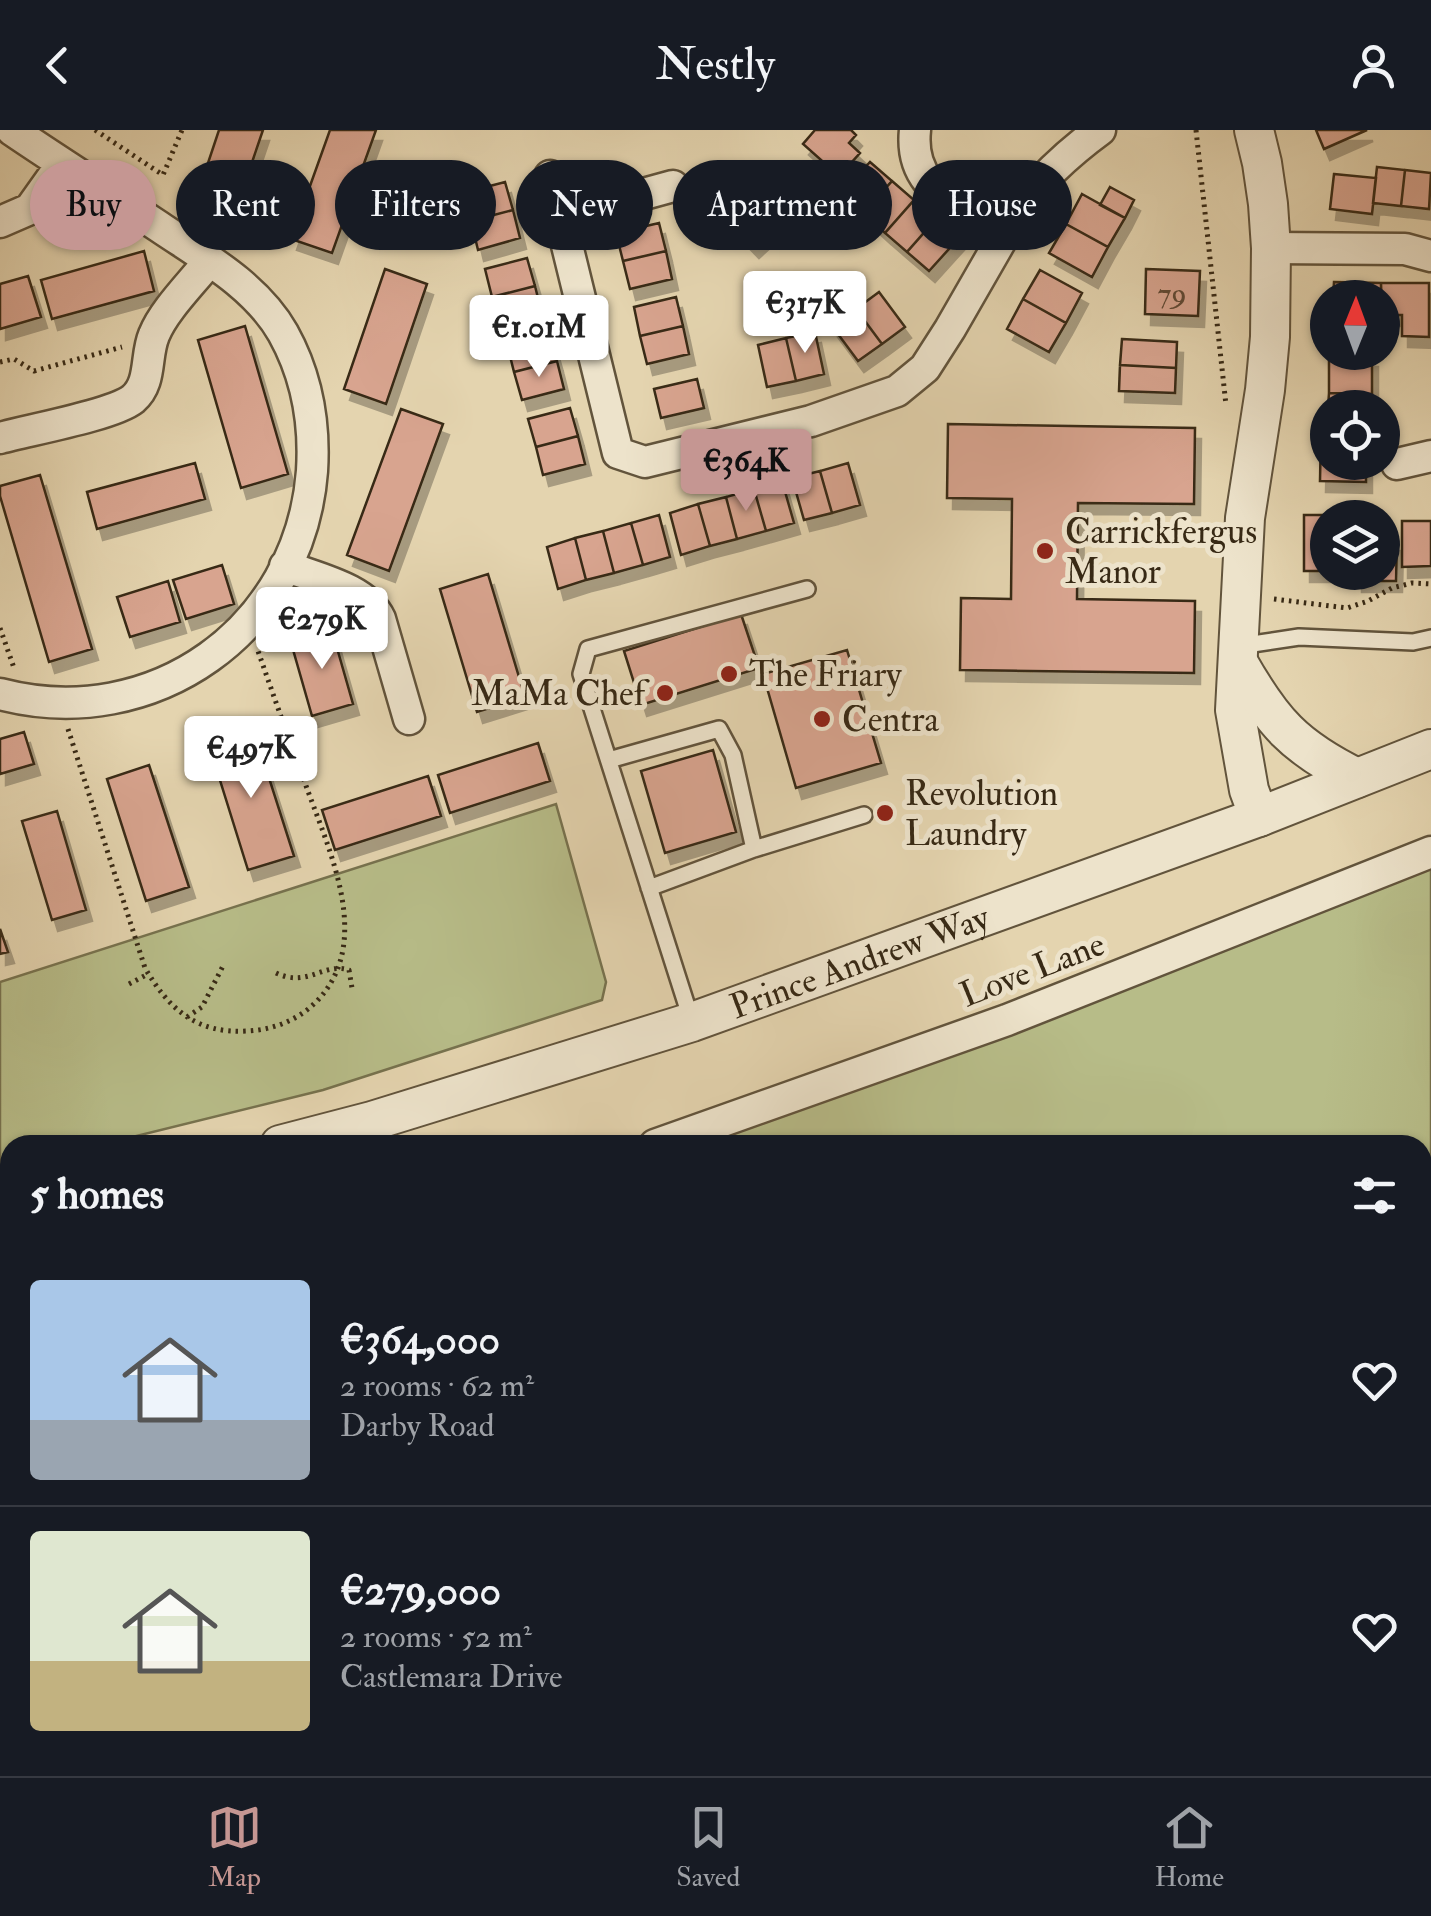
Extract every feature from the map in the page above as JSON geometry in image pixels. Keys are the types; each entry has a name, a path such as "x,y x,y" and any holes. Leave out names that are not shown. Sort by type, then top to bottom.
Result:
{"street":[{"path":"12,130 56,160"},
{"path":"914,130 917,160"},
{"path":"1064,160 1100,130"},
{"path":"1254,130 1266,184 1271,248 1268,363 1245,518 1235,694 1237,730 1249,790 1259,817"},
{"path":"653,191 673,186"},
{"path":"0,222 30,208"},
{"path":"0,694 61,703 98,702 150,688 200,663 245,626 270,594 300,532 310,490 313,438 308,397 294,356 276,320 254,297 156,226"},
{"path":"1271,248 1405,250 1431,256"},
{"path":"568,250 618,453 645,462 811,421 897,391 925,368 995,250"},
{"path":"0,438 128,402 144,384 149,350 160,322 209,261"},
{"path":"1400,463 1431,456"},
{"path":"285,566 357,594 373,606 409,718"},
{"path":"1238,654 1261,702 1283,728 1322,759 1357,778"},
{"name":"Prince Andrew Way","path":"320,1135 692,1022 1259,817 1431,749"},
{"name":"Love Lane","path":"683,1135 1007,1020 1431,852"}],"lane":[{"path":"692,1022 581,674 588,649 808,590"},
{"path":"1238,654 1299,637 1413,642 1431,638"},
{"path":"609,760 718,729 733,756 754,849"},
{"path":"649,888 754,849 864,815"}],"path":[{"path":"95,130 164,175 182,130"},
{"path":"1196,130 1227,414"},
{"path":"0,362 14,359 34,371 133,344 149,350"},
{"path":"1266,598 1347,608 1392,588 1431,584"},
{"path":"61,703 148,974 172,1007 210,1029 238,1032 284,1024 326,992 338,966 344,944 342,896 257,647 245,626"},
{"path":"186,1017 202,1007 224,964"},
{"path":"276,973 289,979 312,977 338,966 350,970 352,988"},
{"path":"129,984 148,974"},
{"path":"208,1040 210,1029"}],"green space":[{"path":"556,804 606,982 602,1000 323,1090 141,1135 0,1135 0,982"},
{"path":"1431,856 1431,1135 710,1135"}],"building":[{"path":"219,130 263,130 253,160 209,160"},
{"path":"330,130 376,130 365,160 335,160 332,253 315,247 315,172"},
{"path":"815,130 851,130 856,135 849,143 860,153 854,160 821,160 803,144"},
{"path":"1316,130 1367,130 1324,149"},
{"path":"1377,167 1405,170 1401,206 1373,203"},
{"path":"1405,170 1431,173 1429,209 1401,206"},
{"path":"1334,174 1376,178 1372,214 1330,209"},
{"path":"892,181 912,202 892,225"},
{"path":"505,182 513,210 496,214 496,184"},
{"path":"1110,187 1134,200 1125,218 1100,205"},
{"path":"1082,194 1125,218 1108,247 1072,227 1072,213"},
{"path":"912,202 912,246 907,252 892,239 892,225"},
{"path":"513,210 516,239 496,245 496,214"},
{"path":"659,223 666,251 623,261 620,250 653,250 653,224"},
{"path":"1072,227 1108,247 1092,277 1049,253 1072,250"},
{"path":"912,246 912,250 948,250 929,271 907,252"},
{"path":"144,251 154,291 52,319 41,280"},
{"path":"666,251 672,279 630,289 623,261"},
{"path":"527,258 535,286 492,297 485,269"},
{"path":"385,269 427,284 386,404 344,389"},
{"path":"1146,269 1200,271 1198,316 1145,314"},
{"path":"1040,270 1082,293 1066,323 1023,299"},
{"path":"28,276 41,317 0,329 0,284"},
{"path":"1400,283 1429,283 1429,337 1402,336"},
{"path":"535,286 542,314 500,325 492,297"},
{"path":"879,292 905,327 882,344 856,309"},
{"path":"676,297 683,326 640,336 634,307"},
{"path":"1023,299 1066,323 1049,352 1007,329"},
{"path":"856,309 882,344 858,361 832,326"},
{"path":"245,326 288,474 241,488 198,340"},
{"path":"683,326 689,354 647,364 640,336"},
{"path":"815,332 824,374 796,381 786,338"},
{"path":"549,333 557,361 514,372 507,344"},
{"path":"786,338 796,381 767,387 758,345"},
{"path":"1122,339 1177,342 1176,368 1120,365"},
{"path":"557,361 564,389 522,400 514,372"},
{"path":"1120,365 1176,368 1175,393 1119,391"},
{"path":"1329,370 1372,370 1372,390 1329,390"},
{"path":"697,379 704,408 661,418 654,389"},
{"path":"570,408 578,436 536,447 528,419"},
{"path":"401,409 443,424 389,571 347,555"},
{"name":"Carrickfergus Manor","path":"948,424 1195,428 1194,504 1078,503 1077,599 1195,601 1194,673 960,670 961,598 1011,599 1012,499 947,498"},
{"path":"578,436 585,464 543,475 536,447"},
{"path":"195,463 205,499 97,529 87,492"},
{"path":"848,463 860,505 832,513 820,471"},
{"path":"820,471 832,513 804,520 792,478"},
{"path":"40,475 92,649 49,662 0,496 0,486"},
{"path":"1366,480 1366,482 1320,481"},
{"path":"782,481 794,523 766,531 754,489"},
{"path":"754,489 766,531 737,539 726,497"},
{"path":"726,497 737,539 710,546 698,504"},
{"path":"698,504 710,546 681,555 670,513"},
{"path":"659,515 670,557 643,565 631,523"},
{"path":"1304,515 1310,515 1310,571 1304,571"},
{"path":"1402,521 1431,521 1431,566 1402,567"},
{"path":"631,523 643,565 614,573 603,531"},
{"path":"603,531 614,573 586,580 575,538"},
{"path":"575,538 586,580 558,589 547,547"},
{"path":"222,565 234,604 186,619 173,580"},
{"path":"488,574 525,697 477,712 440,589"},
{"path":"168,581 180,622 130,637 117,597"},
{"path":"741,614 759,668 641,705 624,651"},
{"path":"331,627 353,704 312,716 290,639"},
{"name":"Centra","path":"847,650 881,763 796,788 763,674"},
{"path":"254,731 294,856 248,870 209,745"},
{"path":"24,732 34,764 0,774 0,739"},
{"path":"538,743 550,781 450,813 438,775"},
{"path":"713,750 736,832 665,853 641,771"},
{"path":"149,765 189,887 146,901 107,779"},
{"path":"428,776 441,816 335,850 322,810"},
{"path":"57,811 86,910 52,920 22,821"},
{"path":"0,929 8,952 0,954"}],"place":[{"name":"Carrickfergus Manor","path":"1045,551"},
{"name":"The Friary","path":"729,674"},
{"name":"MaMa Chef","path":"665,693"},
{"name":"Centra","path":"822,719"},
{"name":"Revolution Laundry","path":"885,813"}]}
